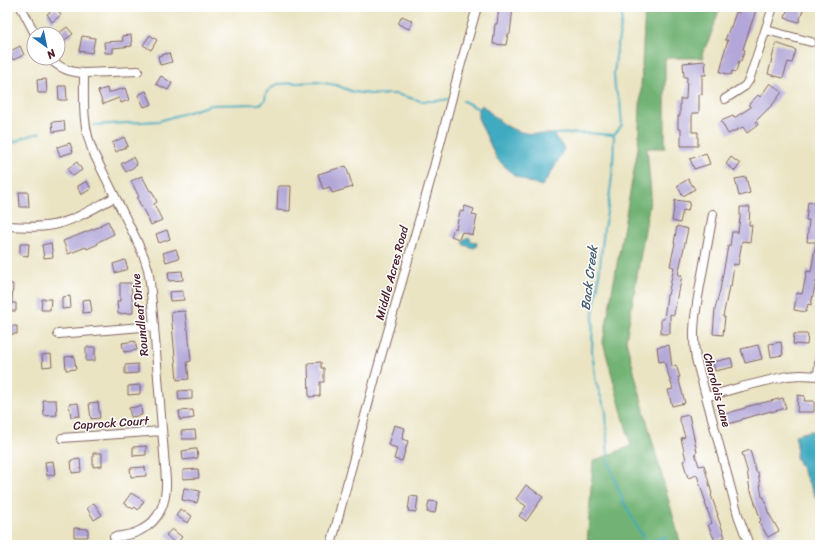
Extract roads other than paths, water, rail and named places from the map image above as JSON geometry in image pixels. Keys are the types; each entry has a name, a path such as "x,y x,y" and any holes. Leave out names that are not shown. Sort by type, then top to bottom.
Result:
{"street":[{"path":"21,7 31,26"},
{"name":"Middle Acres Road","path":"331,545 375,378 477,7"},
{"path":"725,99 744,86 749,80 773,7"},
{"path":"766,30 811,42"},
{"path":"59,66 64,70 76,73 138,71"},
{"name":"Roundleaf Drive","path":"84,73 85,120 88,141 144,257 150,282 166,488 165,500 154,521 141,530 127,535 114,537"},
{"path":"7,226 32,227 65,222 115,197"},
{"name":"Charolais Lane","path":"713,214 696,306 693,331 694,348 738,515 749,545"},
{"path":"58,334 154,326"},
{"path":"706,397 787,376 819,376 820,352"},
{"name":"Caprock Court","path":"62,438 162,431"}],"water":[{"path":"482,105 493,116 510,128 519,132 553,134 564,148 554,168 542,186 528,182 514,175 497,159 478,118 478,110"},
{"path":"468,237 471,241 476,242 476,247 474,248 464,245 463,240"},
{"path":"811,431 820,433 820,506 796,457 797,444 795,435"}],"waterway":[{"name":"Back Creek","path":"622,7 622,20 614,74 615,89 620,102 622,125 614,135 613,168 593,313 592,351 596,383 606,411 609,463 623,501 647,545"},
{"path":"94,125 159,121 211,105 259,104 265,100 266,93 277,84 318,82 336,85 353,92 380,95 396,94 421,101 448,99"},
{"path":"463,101 480,110"},
{"path":"7,147 23,138 41,133"},
{"path":"553,136 553,134 586,133 614,135"},
{"path":"646,543 666,537"}]}
